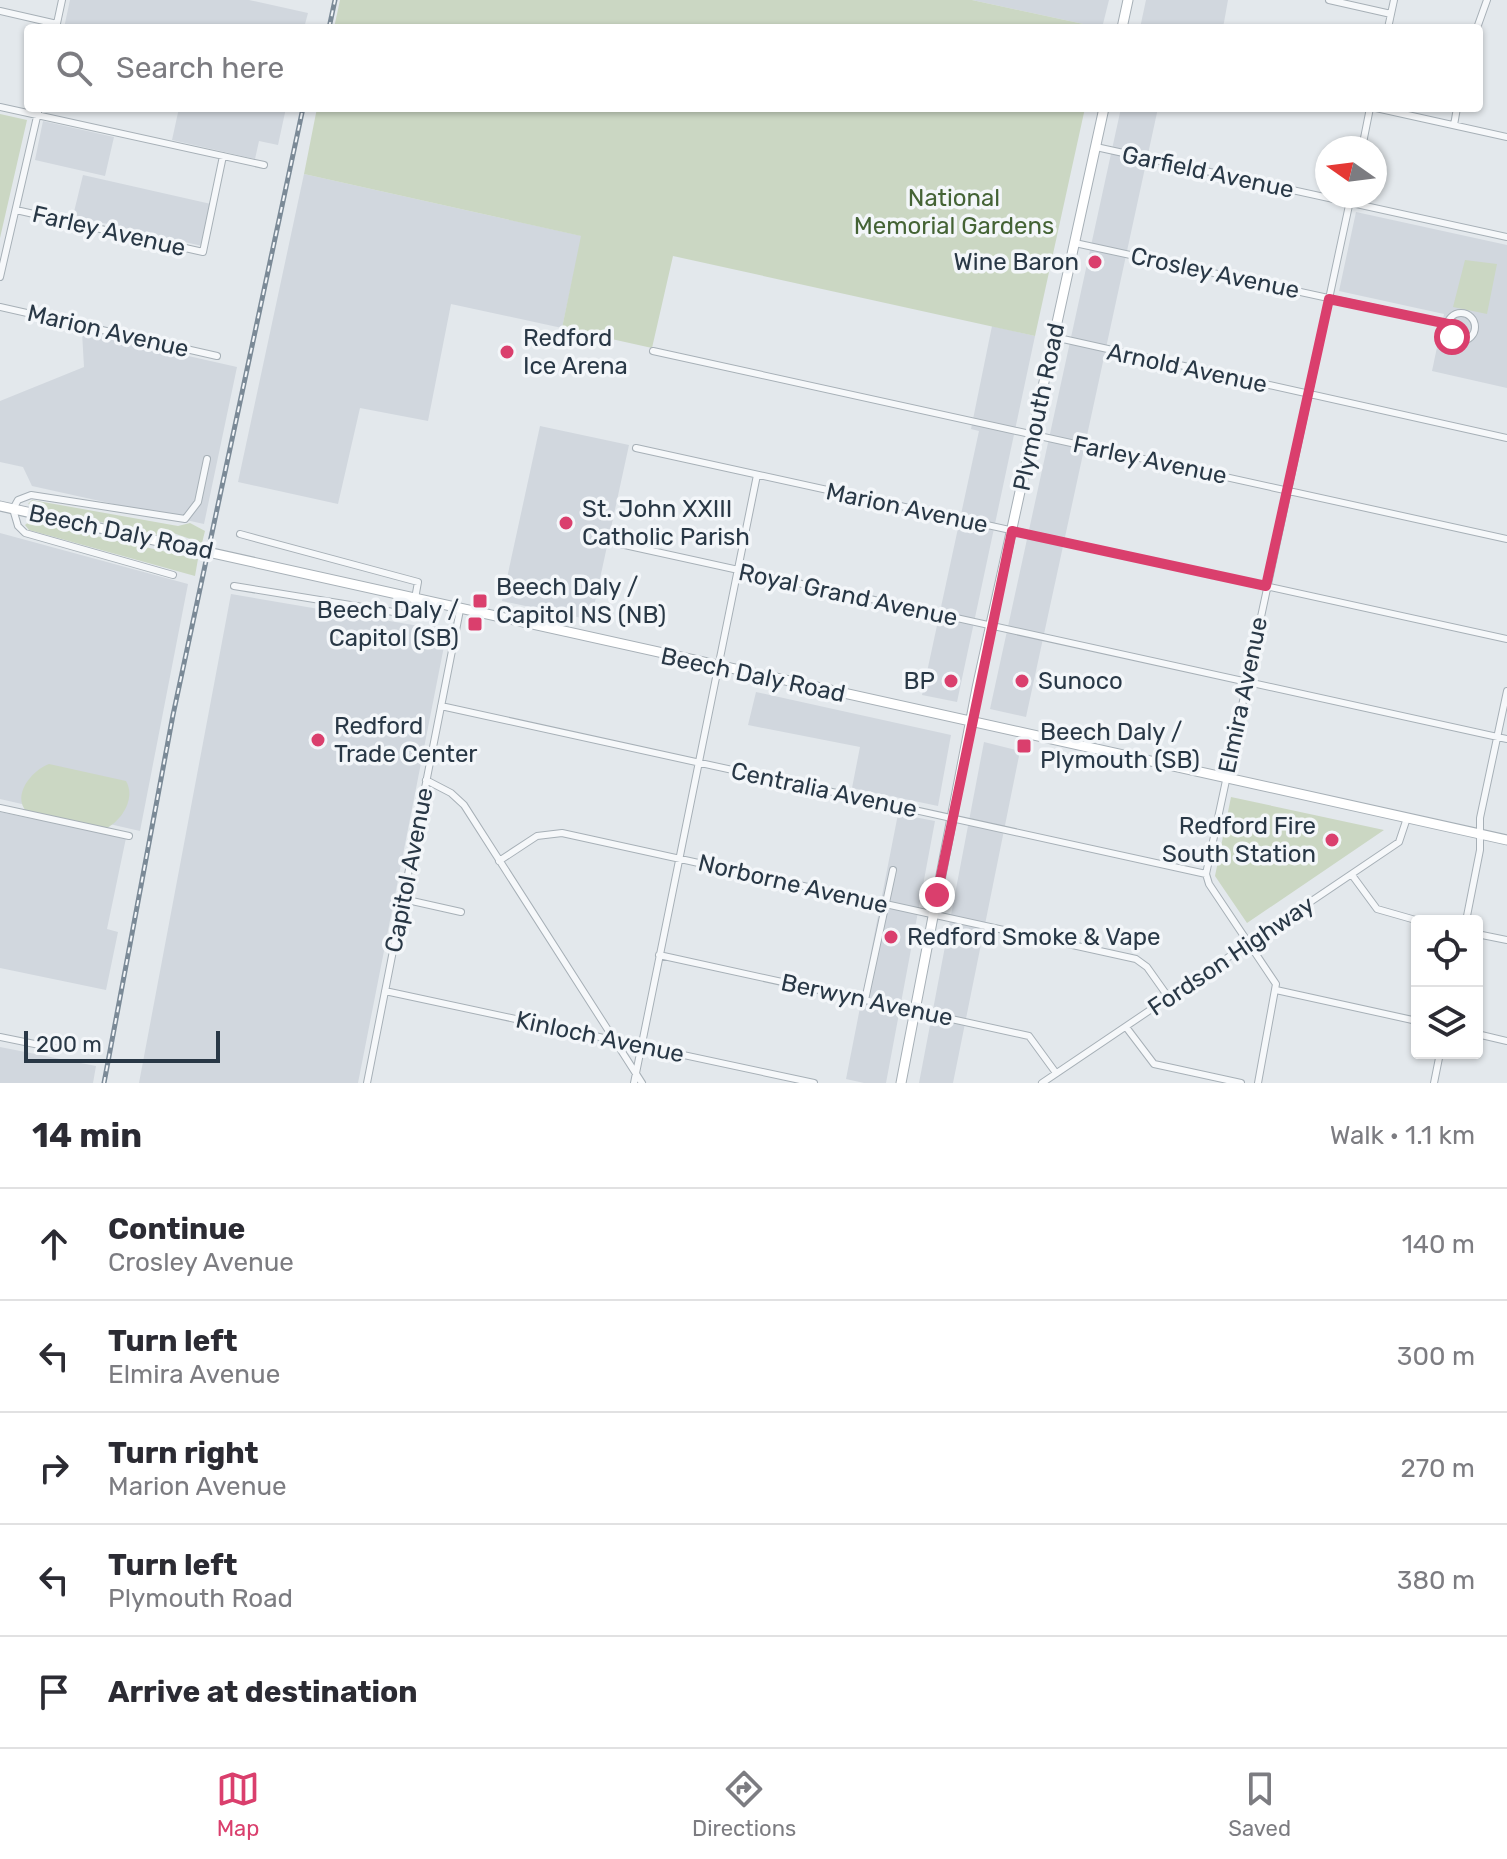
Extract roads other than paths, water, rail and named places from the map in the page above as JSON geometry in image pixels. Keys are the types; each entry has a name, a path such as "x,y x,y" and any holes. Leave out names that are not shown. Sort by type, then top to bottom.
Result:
{"main road":[{"path":"1123,24 1128,0"},
{"name":"Plymouth Road","path":"901,1083 971,721 1103,112"},
{"name":"Beech Daly Road","path":"0,506 1507,840"}],"street":[{"path":"56,24 62,0"},
{"path":"1329,0 1391,14"},
{"path":"1389,24 1394,0"},
{"path":"1478,24 1487,0"},
{"path":"0,11 49,24"},
{"path":"0,107 24,110"},
{"path":"0,277 38,112"},
{"path":"42,112 264,165"},
{"path":"1365,136 1372,112"},
{"path":"1392,112 1507,137"},
{"path":"1454,125 1456,112"},
{"name":"Garfield Avenue","path":"1096,147 1315,192"},
{"name":"Farley Avenue","path":"16,210 203,252 223,156"},
{"name":"Elmira Avenue","path":"1206,874 1348,208"},
{"name":"Garfield Avenue","path":"1387,208 1507,237"},
{"name":"Crosley Avenue","path":"1075,243 1448,324"},
{"name":"Marion Avenue","path":"0,307 217,356"},
{"path":"1463,314 1474,322 1475,331 1469,339 1460,341 1449,333 1448,324 1454,316 1463,314"},
{"name":"Arnold Avenue","path":"1054,337 1507,438"},
{"name":"Farley Avenue","path":"653,351 1507,539"},
{"name":"Marion Avenue","path":"636,448 1507,639"},
{"path":"173,575 25,533 18,526 13,509 18,500 31,495 185,519 198,502 207,459"},
{"path":"634,1083 715,666 757,475"},
{"path":"234,586 412,615 418,582 240,534"},
{"name":"Royal Grand Avenue","path":"611,542 1507,739"},
{"name":"Capitol Avenue","path":"367,1083 460,610"},
{"path":"1467,915 1480,850 1479,834 1507,691"},
{"name":"Centralia Avenue","path":"441,706 1206,874"},
{"path":"426,780 460,800 642,1083"},
{"path":"0,808 129,836"},
{"name":"Fordson Highway","path":"1042,1083 1399,842 1407,818"},
{"name":"Norborne Avenue","path":"499,861 537,836 553,832 1136,959 1147,967 1169,998"},
{"path":"865,1000 893,870"},
{"path":"1206,874 1209,884 1274,979 1276,990 1258,1083"},
{"path":"1352,875 1377,909 1411,919"},
{"path":"403,899 461,912"},
{"path":"1483,935 1507,940"},
{"name":"Berwyn Avenue","path":"659,955 1029,1036 1056,1073"},
{"path":"1276,990 1411,1020"},
{"name":"Kinloch Avenue","path":"385,991 814,1083"},
{"path":"1126,1027 1154,1064 1241,1083"},
{"path":"1483,1035 1507,1041"},
{"path":"0,1037 59,1049"},
{"path":"1434,1083 1439,1059"}],"railway":[{"path":"330,24 335,0"},
{"path":"104,1083 173,715 302,112"}],"place":[{"name":"Wine Baron","path":"1095,262"},
{"name":"Redford Ice Arena","path":"507,352"},
{"name":"St. John XXIII Catholic Parish","path":"566,523"},
{"name":"Beech Daly / Capitol NS (NB)","path":"480,601"},
{"name":"Beech Daly / Capitol (SB)","path":"475,624"},
{"name":"BP","path":"951,681"},
{"name":"Sunoco","path":"1022,681"},
{"name":"Redford Trade Center","path":"318,740"},
{"name":"Beech Daly / Plymouth (SB)","path":"1024,746"},
{"name":"Redford Fire South Station","path":"1332,840"},
{"name":"Redford Smoke & Vape","path":"891,937"}],"park label":[{"name":"National Memorial Gardens","path":"954,212"}]}
